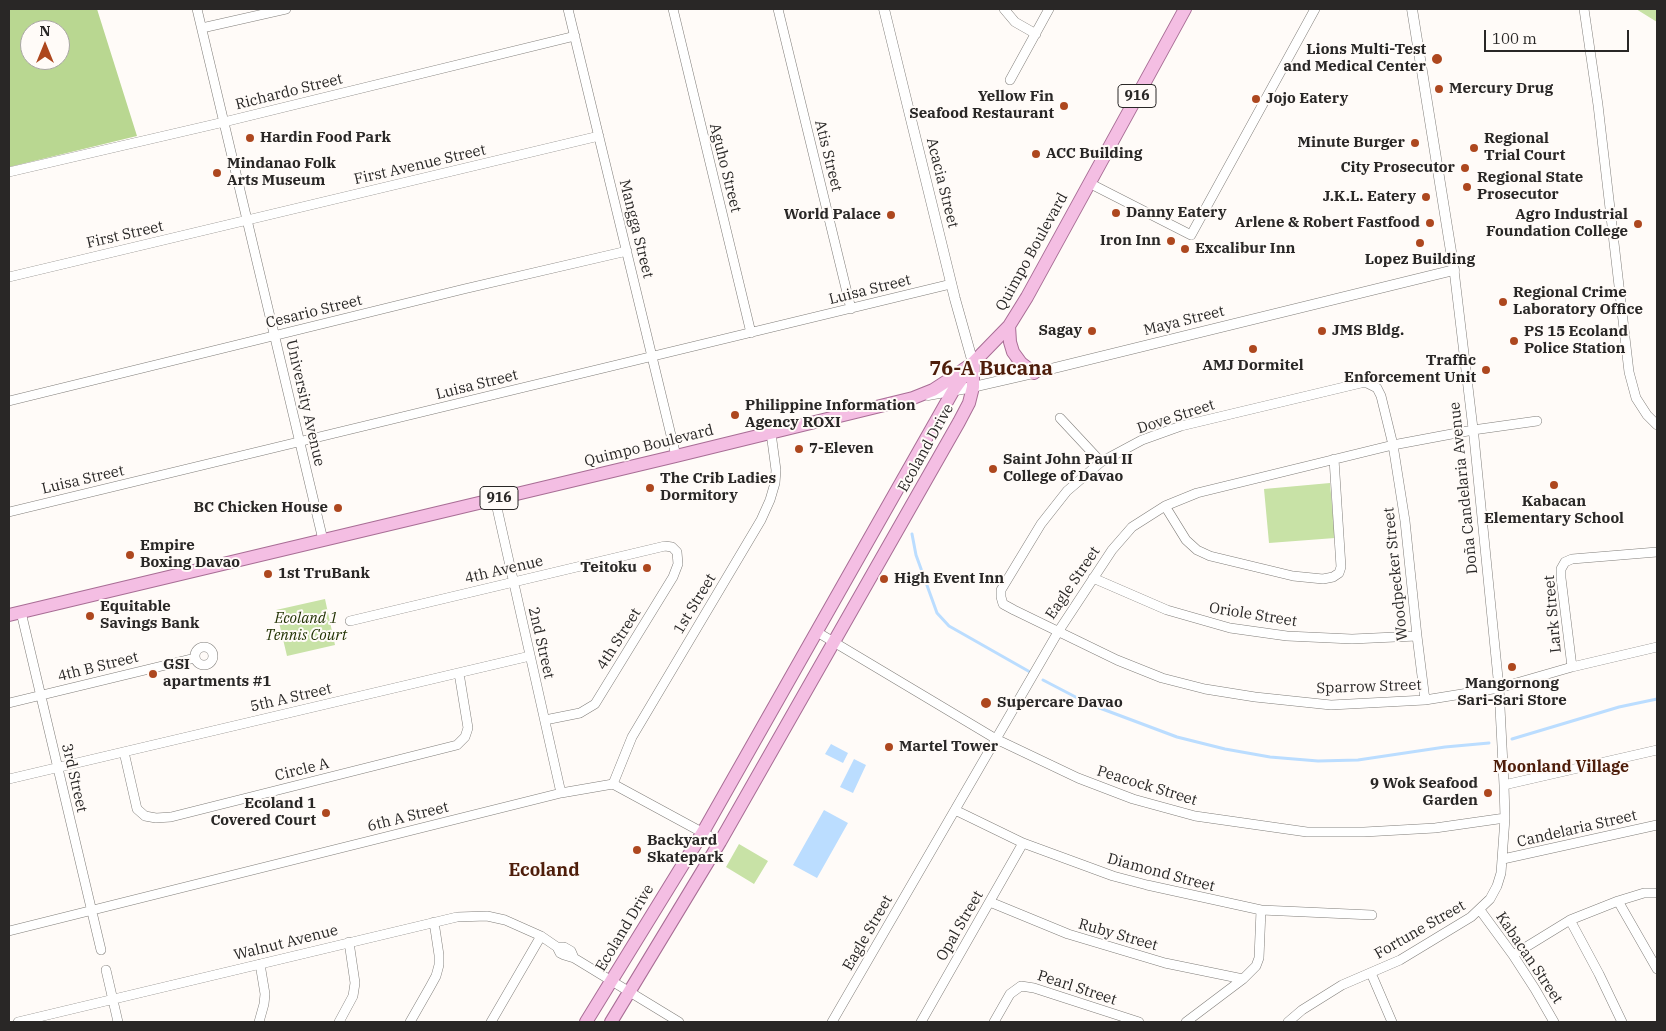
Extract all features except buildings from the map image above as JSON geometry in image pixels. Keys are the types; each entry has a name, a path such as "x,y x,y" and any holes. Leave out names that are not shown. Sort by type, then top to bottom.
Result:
{"main road":[{"name":"Quimpo Boulevard","path":"15,613 676,456 919,396 944,383 972,363 1009,326 1027,297 1185,9"},
{"path":"1009,326 1011,345 1015,355 1034,374"},
{"name":"Ecoland Drive","path":"611,1022 720,842 959,422 969,403 973,387 972,363"},
{"name":"Ecoland Drive","path":"586,1022 703,832 954,391 972,363"}],"street":[{"name":"University Avenue","path":"198,9 323,540"},
{"path":"202,28 286,9"},
{"name":"Mangga Street","path":"568,9 676,456"},
{"name":"Aguho Street","path":"673,9 751,333"},
{"name":"Atis Street","path":"778,9 851,309"},
{"name":"Acacia Street","path":"884,9 972,363"},
{"path":"1004,9 1015,22 1036,34"},
{"path":"1010,80 1049,9"},
{"path":"1089,183 1191,235 1315,9"},
{"name":"Doña Candelaria Avenue","path":"1412,9 1454,270 1473,430 1499,688 1504,818"},
{"path":"1584,9 1598,106 1629,372 1636,398 1657,425"},
{"name":"Richardo Street","path":"9,172 224,122 575,36"},
{"name":"First Avenue Street","path":"248,220 599,136"},
{"name":"First Street","path":"9,277 248,220"},
{"name":"Cesario Street","path":"9,401 455,291 627,251"},
{"name":"Maya Street","path":"919,396 954,391 1034,374 1454,270"},
{"name":"Luisa Street","path":"9,512 951,284"},
{"name":"Dove Street","path":"1058,632 1003,604 1001,590 1041,524 1067,491 1101,462 1142,440 1181,426 1361,383 1367,383 1377,388 1393,445"},
{"path":"1060,418 1101,462"},
{"name":"Eagle Street","path":"832,1022 1058,632 1112,550 1132,528 1165,506 1197,493 1393,445 1473,430 1536,421"},
{"name":"1st Street","path":"613,784 632,737 761,520 775,483 776,470 771,433"},
{"name":"Woodpecker Street","path":"1393,445 1405,521 1416,636 1425,700"},
{"path":"1165,506 1186,540 1197,550 1210,556 1293,576 1323,579 1333,577 1339,573 1342,567 1334,459"},
{"name":"2nd Street","path":"495,499 561,793"},
{"name":"4th Avenue","path":"350,621 665,546"},
{"name":"4th Street","path":"545,720 580,713 595,704 673,577 678,564 677,552 672,547 665,546"},
{"name":"Lark Street","path":"1572,668 1561,578 1561,569 1565,562 1572,559 1657,552"},
{"name":"Oriole Street","path":"1093,578 1167,610 1230,628 1286,636 1352,639 1416,636"},
{"name":"3rd Street","path":"15,613 41,695 101,950"},
{"name":"Peacock Street","path":"817,632 996,739 1078,778 1133,798 1196,816 1307,832 1435,828 1504,818"},
{"name":"Sparrow Street","path":"1058,632 1117,660 1153,674 1205,689 1255,698 1331,705 1425,700 1499,688 1657,647"},
{"name":"5th A Street","path":"9,779 530,656"},
{"name":"4th B Street","path":"9,703 195,658"},
{"name":"Circle A","path":"124,752 137,809 145,816 156,818 171,817 457,745 465,738 468,728 459,673"},
{"path":"1504,785 1657,750"},
{"path":"613,784 720,842"},
{"name":"6th A Street","path":"9,932 561,793 613,784"},
{"name":"Diamond Street","path":"955,810 1023,843 1112,876 1261,910 1372,916"},
{"name":"Fortune Street","path":"1288,1022 1342,985 1400,960 1460,925 1480,910 1490,899 1501,873 1504,818"},
{"name":"Candelaria Street","path":"1503,859 1657,825"},
{"name":"Opal Street","path":"921,1022 1023,843"},
{"path":"1513,955 1570,920 1618,901 1644,893 1657,892"},
{"path":"1618,901 1657,969"},
{"name":"Ruby Street","path":"990,902 1068,934 1165,963 1243,979"},
{"path":"1186,1022 1243,979 1256,966 1259,958 1261,910"},
{"name":"Kabacan Street","path":"1480,910 1513,955 1554,1022"},
{"name":"Walnut Avenue","path":"18,1022 434,922 464,917 487,916 506,920 541,936 557,947 560,953 574,958 678,1022"},
{"path":"1570,920 1600,974 1622,1022"},
{"path":"410,1022 433,982 439,966 439,949 434,922"},
{"path":"491,1022 541,936"},
{"path":"339,1022 353,996 356,983 349,942"},
{"path":"259,1022 265,999 260,964"},
{"path":"106,970 118,1022"},
{"path":"1371,973 1392,1022"},
{"name":"Pearl Street","path":"994,1022 1010,994 1021,986 1034,988 1139,1022"}],"green space":[{"path":"97,9 137,136 9,167 9,10"},
{"path":"1636,9 1657,9 1657,22"},
{"path":"1330,483 1335,538 1269,543 1264,489"},
{"name":"Ecoland 1 Tennis Court","path":"325,599 335,645 287,656 276,610"},
{"path":"739,844 768,861 754,884 726,867"}],"water":[{"path":"831,744 848,753 843,763 825,754"},
{"path":"854,759 866,765 853,793 840,787"},
{"path":"824,810 848,823 817,878 793,865"}],"waterway":[{"path":"912,534 916,555 937,613 949,626 1030,672"},
{"path":"1043,680 1089,704 1177,737 1225,749 1270,757 1318,761 1358,760 1445,747 1489,743"},
{"path":"1512,739 1619,707 1657,699"}],"place":[{"name":"Lions Multi-Test and Medical Center","path":"1437,59"},
{"name":"Mercury Drug","path":"1439,89"},
{"name":"Jojo Eatery","path":"1256,99"},
{"name":"Yellow Fin Seafood Restaurant","path":"1064,106"},
{"name":"Hardin Food Park","path":"250,138"},
{"name":"Minute Burger","path":"1415,143"},
{"name":"Regional Trial Court","path":"1474,148"},
{"name":"ACC Building","path":"1036,154"},
{"name":"City Prosecutor","path":"1465,168"},
{"name":"Mindanao Folk Arts Museum","path":"217,173"},
{"name":"Regional State Prosecutor","path":"1467,187"},
{"name":"J.K.L. Eatery","path":"1426,197"},
{"name":"Danny Eatery","path":"1116,213"},
{"name":"World Palace","path":"891,215"},
{"name":"Arlene & Robert Fastfood","path":"1430,223"},
{"name":"Agro Industrial Foundation College","path":"1638,224"},
{"name":"Iron Inn","path":"1171,241"},
{"name":"Lopez Building","path":"1420,243"},
{"name":"Excalibur Inn","path":"1185,249"},
{"name":"Regional Crime Laboratory Office","path":"1503,302"},
{"name":"Sagay","path":"1092,331"},
{"name":"JMS Bldg.","path":"1322,331"},
{"name":"PS 15 Ecoland Police Station","path":"1514,341"},
{"name":"AMJ Dormitel","path":"1253,349"},
{"name":"Traffic Enforcement Unit","path":"1486,370"},
{"name":"Philippine Information Agency ROXI","path":"735,415"},
{"name":"7-Eleven","path":"799,449"},
{"name":"Saint John Paul II College of Davao","path":"993,469"},
{"name":"Kabacan Elementary School","path":"1554,485"},
{"name":"The Crib Ladies Dormitory","path":"650,488"},
{"name":"BC Chicken House","path":"338,508"},
{"name":"Empire Boxing Davao","path":"130,555"},
{"name":"Teitoku","path":"647,568"},
{"name":"1st TruBank","path":"268,574"},
{"name":"High Event Inn","path":"884,579"},
{"name":"Equitable Savings Bank","path":"90,616"},
{"name":"Mangornong Sari-Sari Store","path":"1512,667"},
{"name":"GSI apartments #1","path":"153,674"},
{"name":"Supercare Davao","path":"986,703"},
{"name":"Martel Tower","path":"889,747"},
{"name":"9 Wok Seafood Garden","path":"1488,793"},
{"name":"Ecoland 1 Covered Court","path":"326,813"},
{"name":"Backyard Skatepark","path":"637,850"}],"district":[{"name":"76-A Bucana","path":"991,369"},
{"name":"Moonland Village","path":"1561,767"},
{"name":"Ecoland","path":"544,871"}]}
